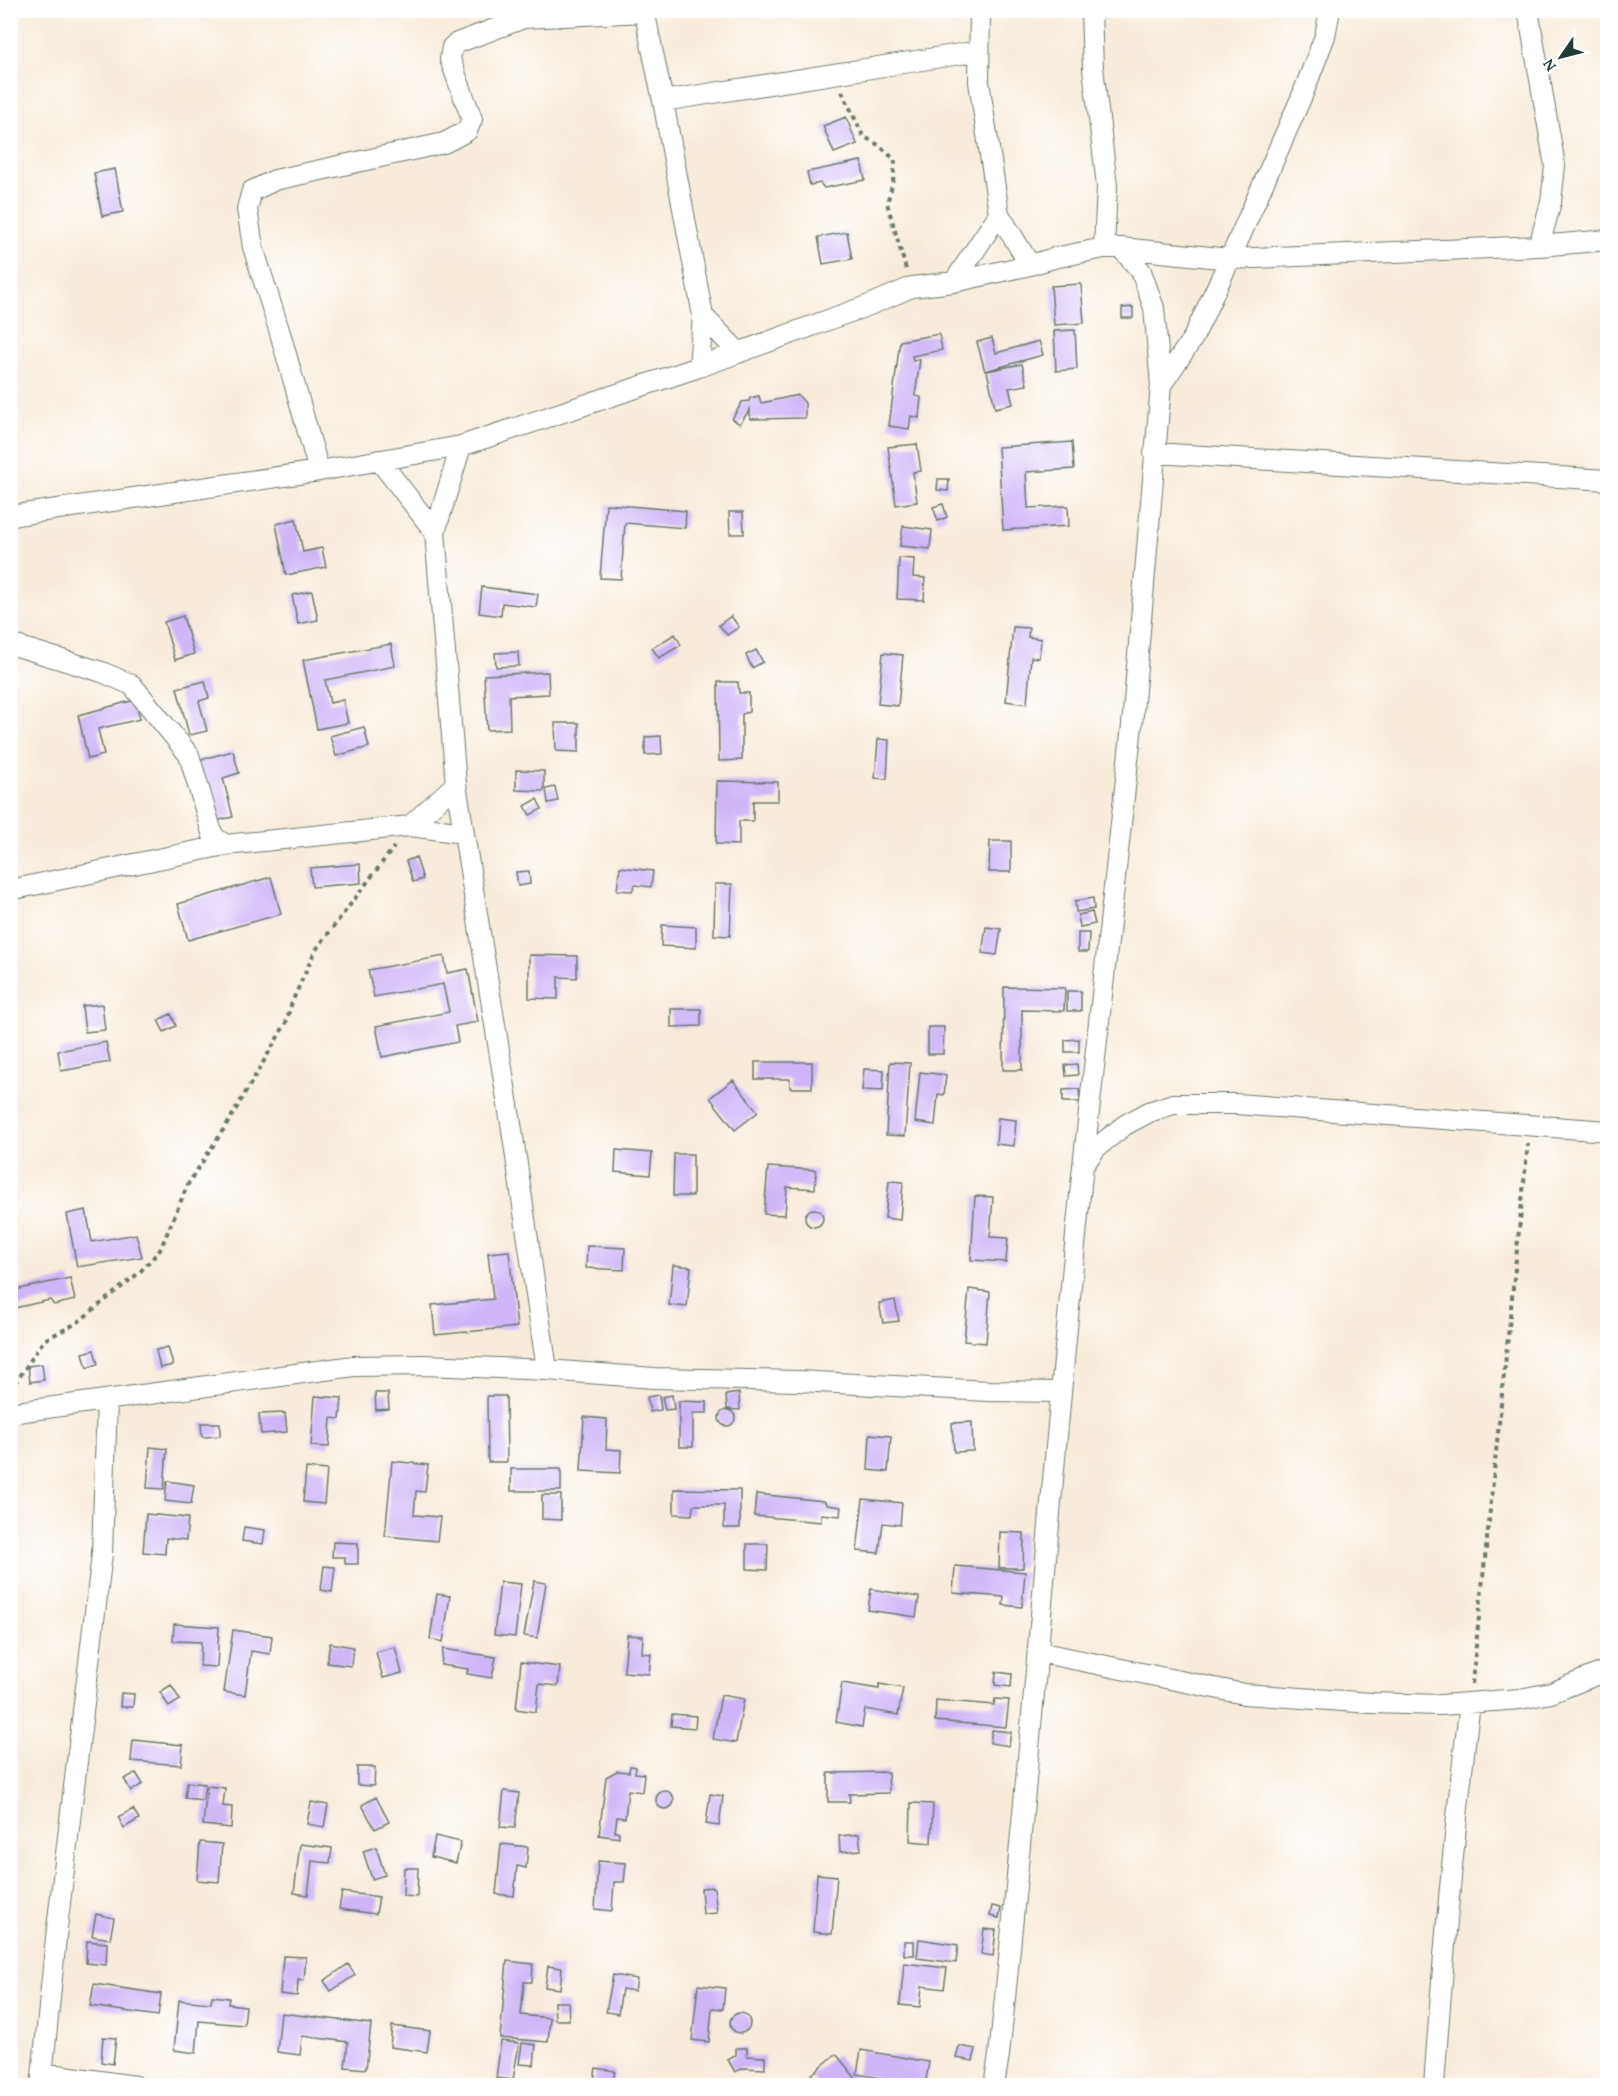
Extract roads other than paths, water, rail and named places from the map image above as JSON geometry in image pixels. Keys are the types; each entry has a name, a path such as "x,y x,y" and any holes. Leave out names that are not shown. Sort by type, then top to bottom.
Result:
{"street":[{"path":"980,10 979,82 999,214 1030,265"},
{"path":"994,2085 1021,1849 1059,1392 1132,725 1161,385 1154,308 1141,271 1112,248 1093,68 1091,10"},
{"path":"1161,385 1194,338 1230,259 1302,96 1325,36 1330,10"},
{"path":"1527,10 1555,166 1551,202 1539,246"},
{"path":"319,471 253,247 247,209 252,191 275,180 444,143 467,131 472,118 450,59 452,47 457,43 524,18 644,11 703,316 699,367"},
{"path":"663,101 979,51"},
{"path":"954,282 999,214"},
{"path":"10,516 319,471 461,446 739,353 912,287 954,282 1054,258 1112,248 1230,259 1539,246 1608,240"},
{"path":"703,316 739,353"},
{"path":"461,446 435,532 456,784 512,1130 547,1370"},
{"path":"1154,453 1608,480"},
{"path":"380,460 435,532"},
{"path":"10,644 102,672 132,685 189,755 213,836 225,845"},
{"path":"410,826 456,784"},
{"path":"10,890 225,845 410,826 464,833"},
{"path":"1083,1166 1096,1148 1125,1125 1149,1112 1173,1104 1236,1104 1608,1131"},
{"path":"10,1413 354,1366 425,1365 654,1377 1059,1392"},
{"path":"107,1400 102,1554 57,1928 42,2079 135,2085"},
{"path":"1038,1652 1244,1694 1371,1703 1441,1705 1520,1699 1551,1693 1608,1670"},
{"path":"1434,2085 1445,1933 1470,1703"}]}
